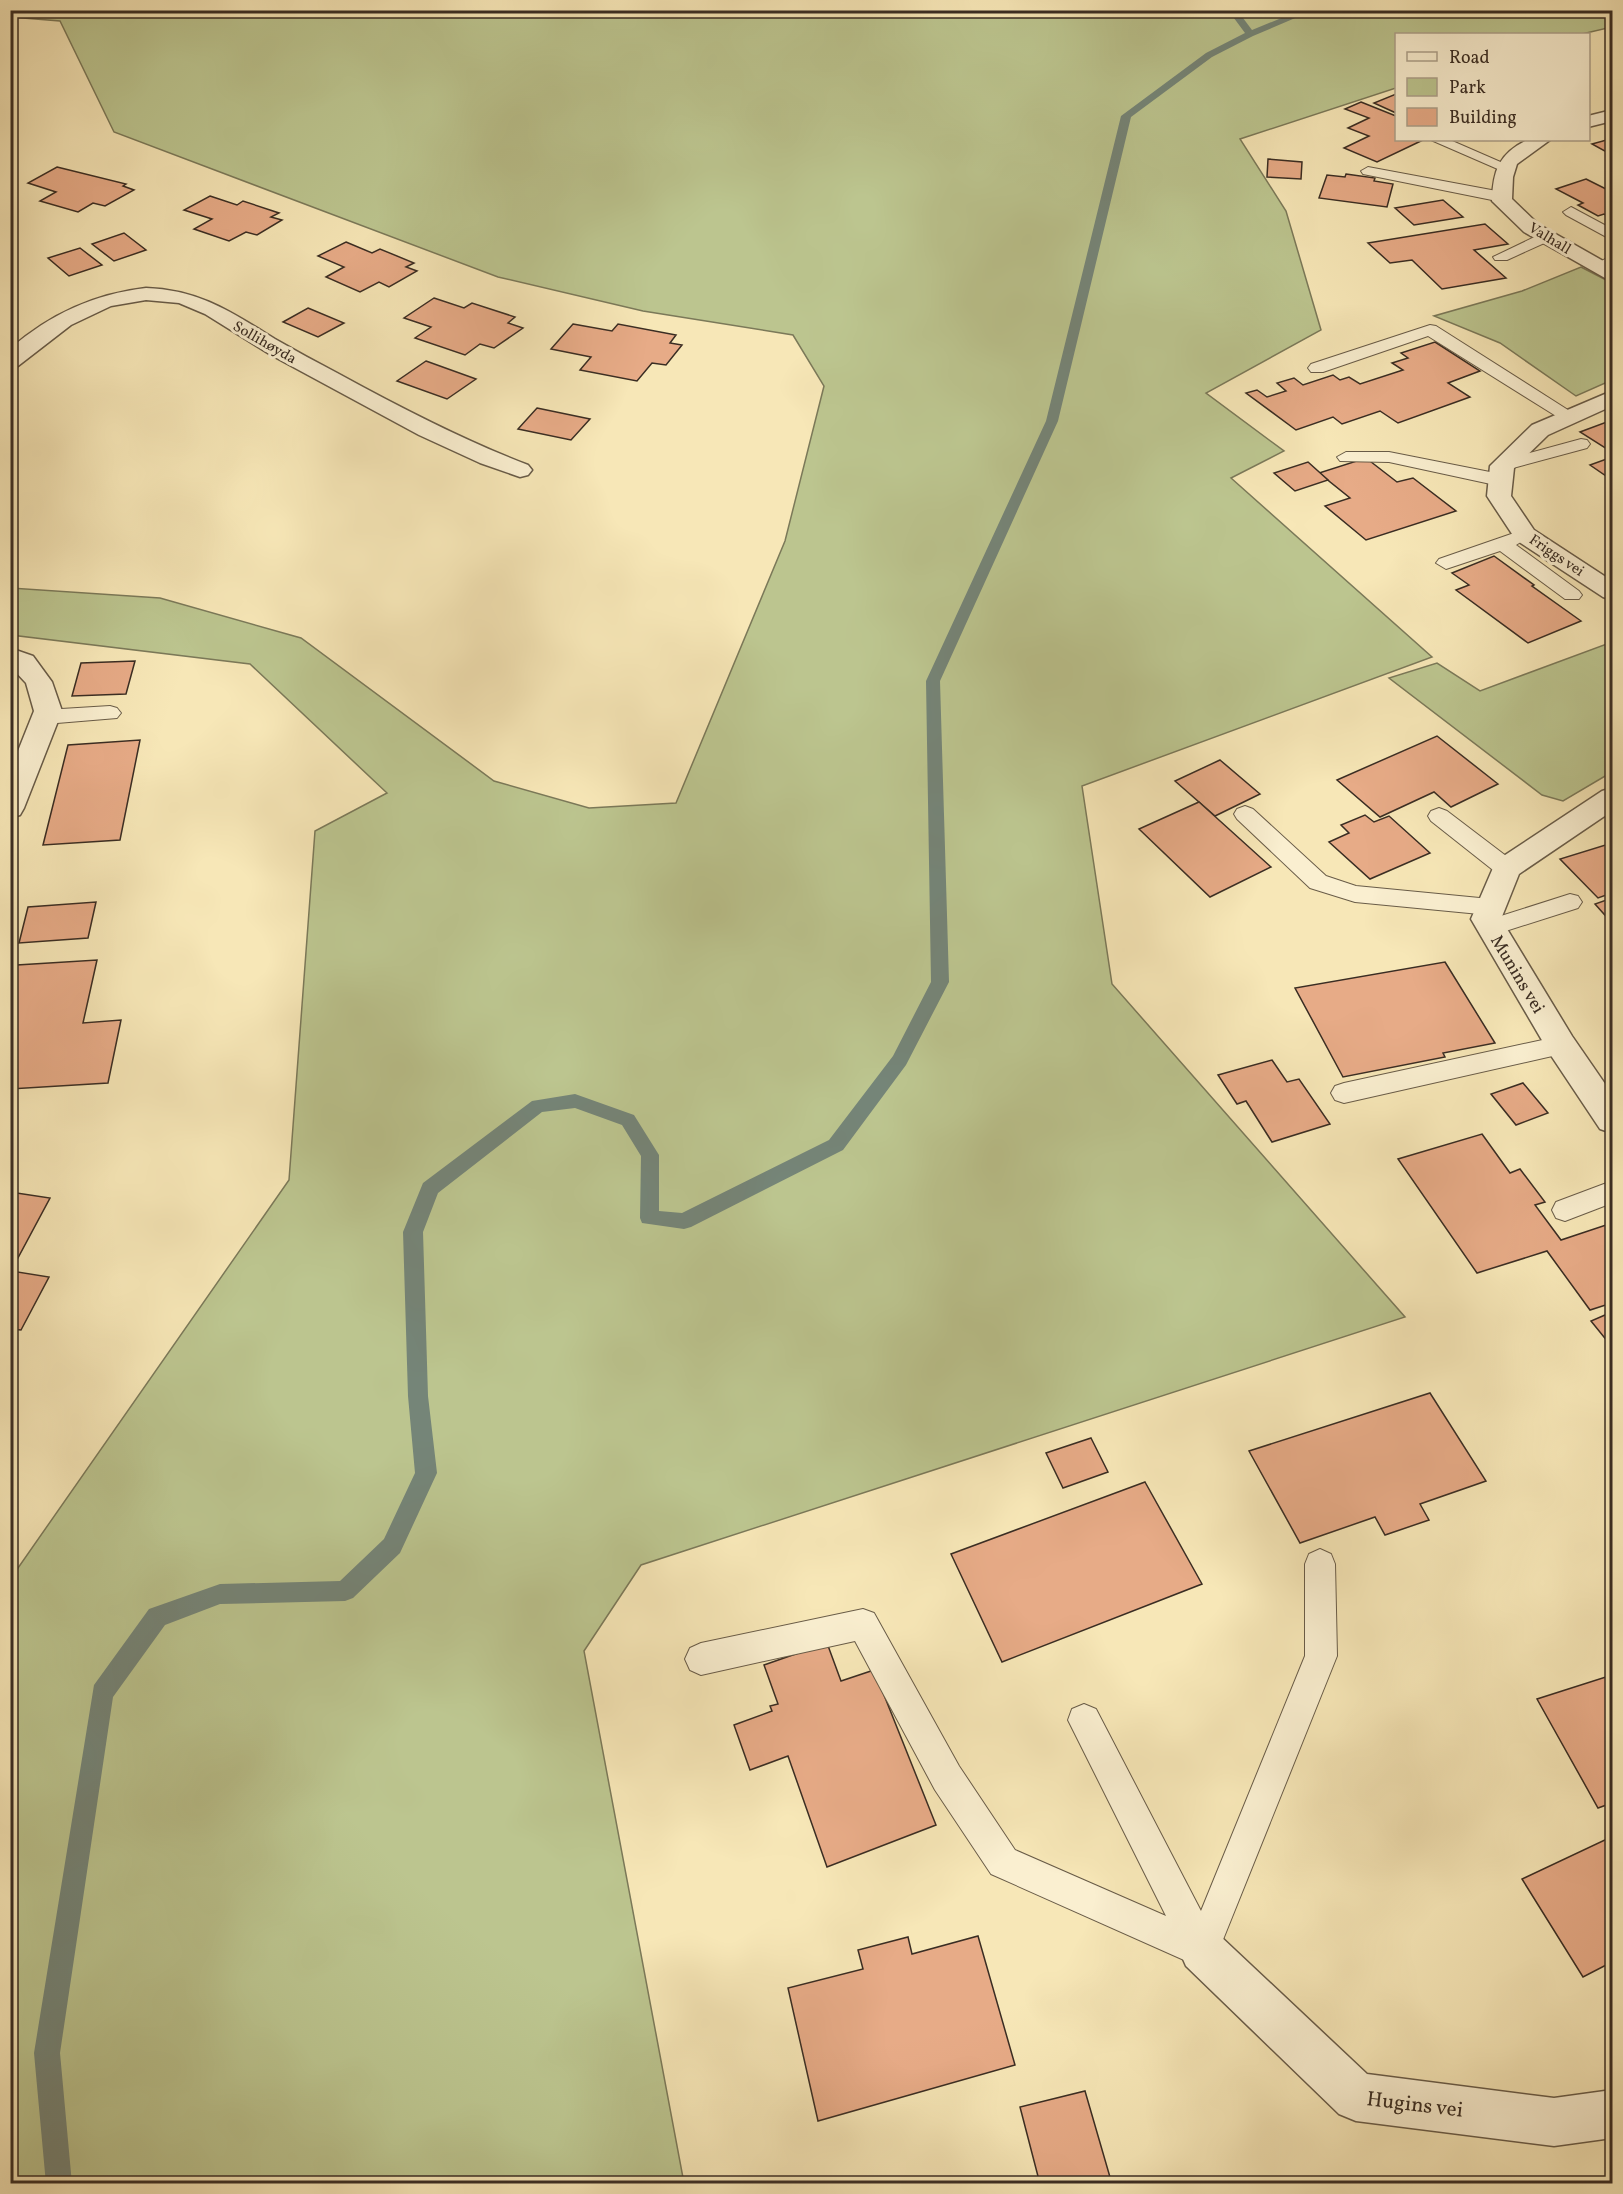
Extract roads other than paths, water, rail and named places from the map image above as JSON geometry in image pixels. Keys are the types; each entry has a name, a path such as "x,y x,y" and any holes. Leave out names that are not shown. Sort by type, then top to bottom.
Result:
{"street":[{"path":"1590,122 1612,116"},
{"path":"1502,197 1501,175 1508,156 1539,141"},
{"name":"Valhall","path":"1502,197 1502,201 1531,228 1608,267"},
{"name":"Sollihøyda","path":"10,361 41,334 82,309 129,297 170,295 205,306 371,400 457,443 520,470"},
{"path":"1501,473 1540,430 1612,398"},
{"name":"Friggs vei","path":"1501,473 1499,496 1525,535 1612,592"},
{"path":"10,656 24,662 39,682 48,711 10,808"},
{"path":"1490,917 1506,868 1612,798"},
{"name":"Munins vei","path":"1490,917 1561,1045 1612,1120"},
{"name":"Hugins vei","path":"1202,1950 1356,2097 1554,2122 1612,2114"}],"lane":[{"path":"1442,141 1508,156"},
{"path":"1368,171 1502,197"},
{"path":"1571,212 1612,234"},
{"path":"1501,257 1545,237"},
{"path":"1317,368 1430,330 1570,417"},
{"path":"1347,457 1389,457 1501,473 1581,444"},
{"path":"1446,563 1525,535"},
{"path":"1502,543 1572,595"},
{"path":"45,717 110,713"},
{"path":"1245,814 1318,882 1355,894 1490,917 1570,902"},
{"path":"1439,816 1506,868"},
{"path":"1344,1094 1561,1045"},
{"path":"1565,1210 1612,1192"},
{"path":"1202,1950 1321,1656 1320,1564"},
{"path":"701,1659 863,1624 947,1778 1003,1862 1202,1950"},
{"path":"1084,1720 1202,1950"}],"waterway":[{"path":"1232,10 1250,34"},
{"path":"1250,34 1310,10"},
{"path":"59,2184 47,2053 102,1693 157,1617 220,1594 345,1591 392,1546 426,1473 418,1396 413,1232 430,1188 538,1106 575,1101 628,1120 650,1155 649,1218 684,1221 836,1145 900,1060 940,982 933,681 1052,421 1126,116 1209,55 1250,34"}]}
